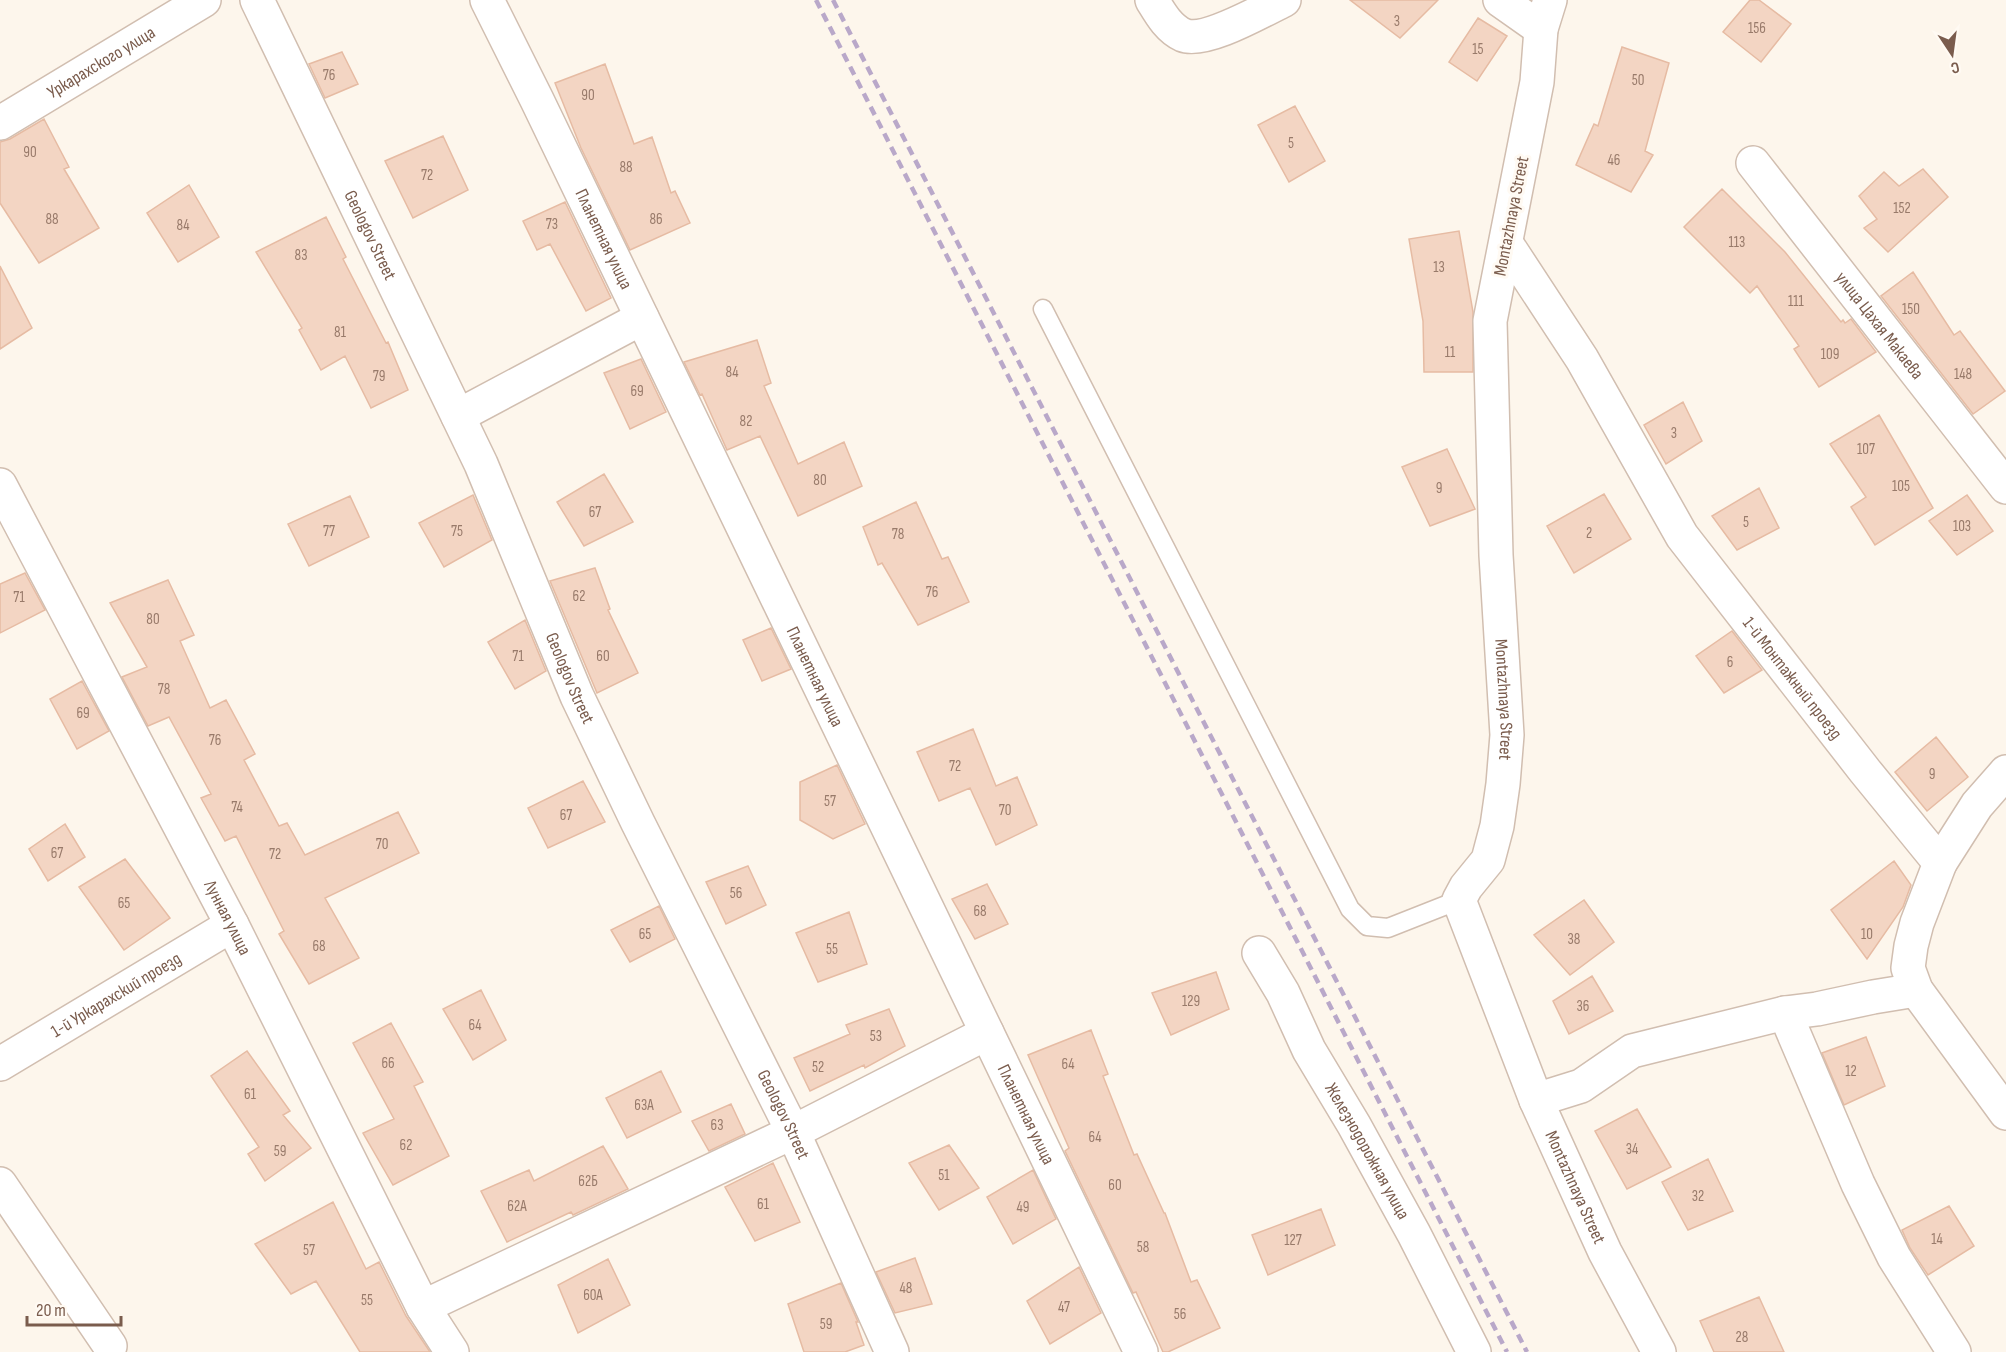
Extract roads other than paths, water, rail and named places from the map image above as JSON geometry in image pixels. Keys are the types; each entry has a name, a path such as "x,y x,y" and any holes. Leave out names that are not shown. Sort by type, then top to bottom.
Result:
{"street":[{"name":"Уркарахского улица","path":"0,123 204,0"},
{"name":"Geologov Street","path":"256,0 481,464 582,706 638,824 793,1132 892,1352"},
{"name":"Планетная улица","path":"487,0 987,1033 1136,1350"},
{"path":"1152,0 1165,22 1184,35 1211,34 1284,0"},
{"path":"1500,0 1546,15"},
{"name":"Montazhnaya Street","path":"1546,15 1537,82 1490,321 1496,555 1506,745 1503,784 1497,826 1488,860 1466,887 1459,900 1536,1100 1605,1252 1659,1352"},
{"name":"улица Цахая Макаева","path":"1753,164 2006,487"},
{"name":"1-й Монтажный проезд","path":"1506,243 1582,359 1682,536 1864,771 1941,863"},
{"path":"458,416 642,318"},
{"name":"Лунная улица","path":"0,485 232,925 423,1307 452,1352"},
{"path":"2006,772 1977,805 1941,863 1917,923 1908,968 1916,990 2006,1113"},
{"name":"1-й Уркарахский проезд","path":"0,1065 232,925"},
{"name":"Железнодорожная улица","path":"1259,953 1283,993 1309,1050 1354,1125 1414,1234 1474,1352"},
{"path":"1536,1100 1581,1086 1632,1051 1785,1013 1916,990"},
{"path":"1785,1013 1848,1163 1894,1257 1954,1352"},
{"path":"423,1307 793,1132 987,1033"},
{"path":"0,1184 110,1346"}],"lane":[{"path":"1043,309 1350,909 1367,926 1388,928 1459,900"}],"railway":[{"path":"816,0 1507,1352"},
{"path":"833,0 1527,1352"}]}
